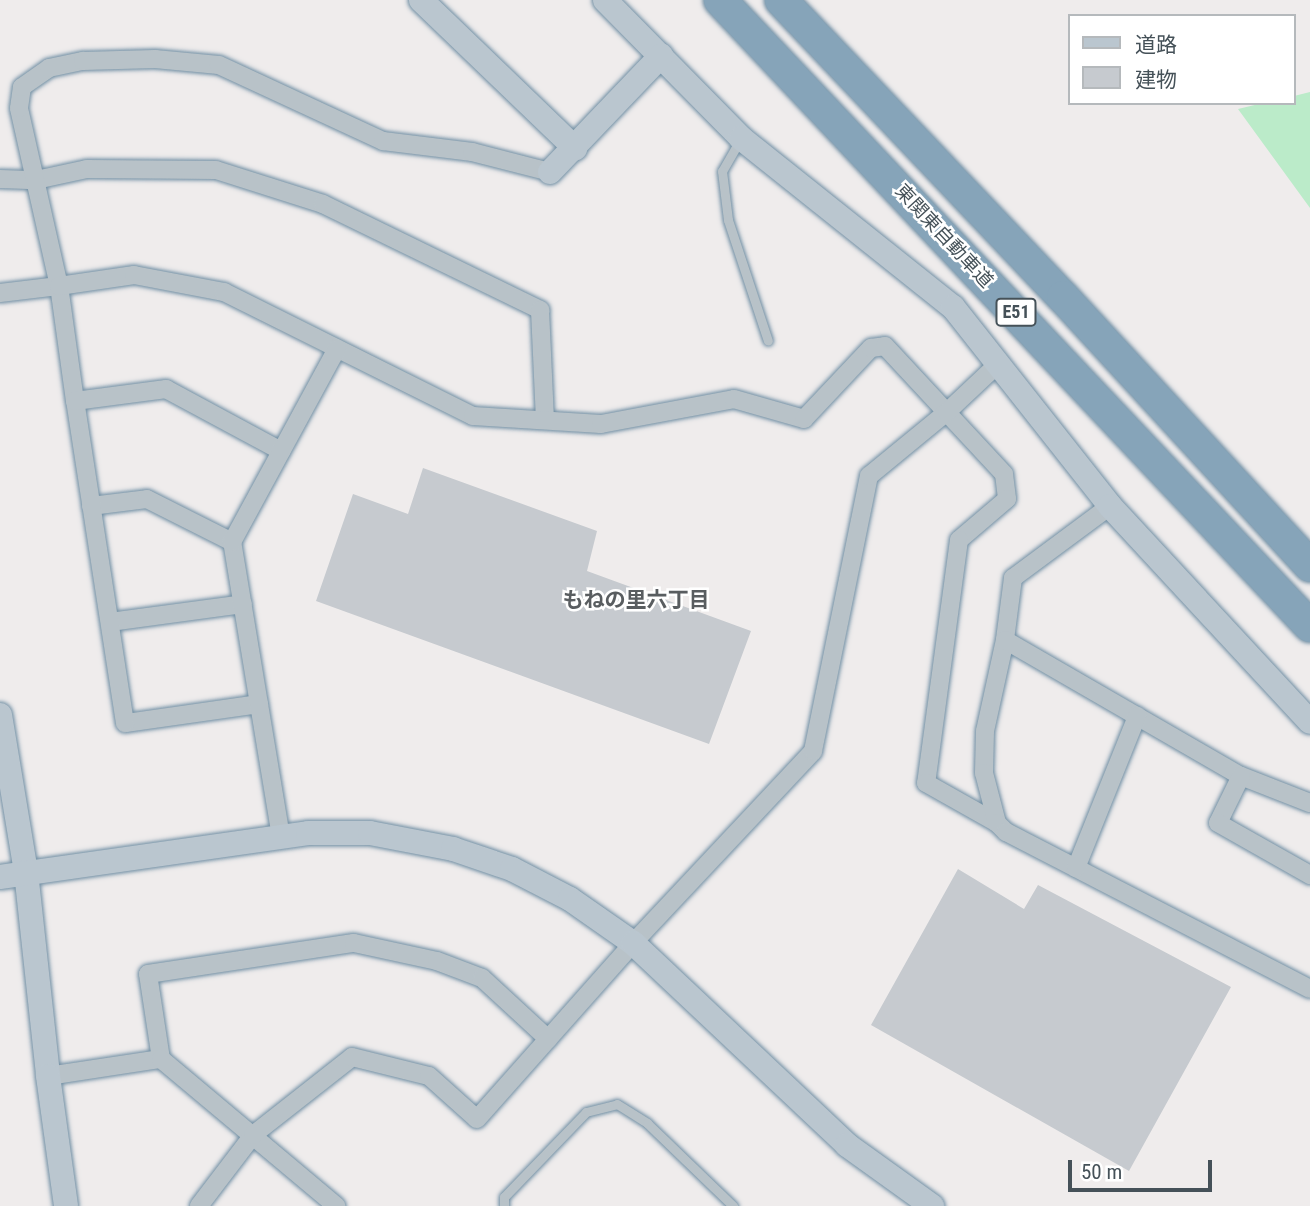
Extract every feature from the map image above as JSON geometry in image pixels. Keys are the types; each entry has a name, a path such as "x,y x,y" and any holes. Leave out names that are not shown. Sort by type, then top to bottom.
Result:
{"highway":[{"name":"東関東自動車道","path":"720,0 1310,626"},
{"name":"E51","path":"781,0 1054,287 1310,566"}],"street":[{"path":"421,0 575,148"},
{"path":"605,0 741,138 953,307 1110,506 1310,722"},
{"path":"259,704 125,723 59,286 19,108 22,86 49,68 83,61 155,59 219,65 383,141 472,152 550,172 661,56"},
{"path":"0,179 36,180 87,169 216,170 323,204 540,310 545,420"},
{"path":"0,293 134,275 224,292 473,416 601,424 734,399 804,419 871,348 885,346 1004,474 1007,499 958,540 926,783 997,823 1006,832 1310,989"},
{"path":"281,837 232,541 337,349"},
{"path":"199,1206 253,1135 352,1056 429,1076 477,1119 633,943 813,751 869,476 947,412 998,364"},
{"path":"75,401 166,389 281,451"},
{"path":"92,506 147,499 232,541"},
{"path":"997,823 984,773 985,731 1005,640 1013,578 1110,506"},
{"path":"110,622 243,604"},
{"path":"1005,640 1241,776 1310,803"},
{"path":"0,715 26,872 47,1076 66,1206"},
{"path":"1076,868 1137,716"},
{"path":"1241,776 1218,823 1310,875"},
{"path":"0,877 308,833 370,833 453,849 512,869 570,900 633,943 847,1145 932,1206"},
{"path":"336,1206 161,1059 148,974 354,943 438,961 482,978 548,1039"},
{"path":"47,1076 161,1059"}],"lane":[{"path":"741,138 722,171 728,220 768,341"},
{"path":"505,1206 503,1197 586,1112 617,1104 647,1123 733,1206"}],"green space":[{"path":"1310,92 1310,208 1238,109 1255,105 1296,105 1296,96"}],"building":[{"path":"423,468 597,531 587,571 751,631 709,744 316,601 353,494 408,514"},
{"path":"958,869 1024,909 1038,885 1231,987 1129,1171 871,1025"}],"district":[{"name":"もねの里六丁目","path":"636,600"}]}
